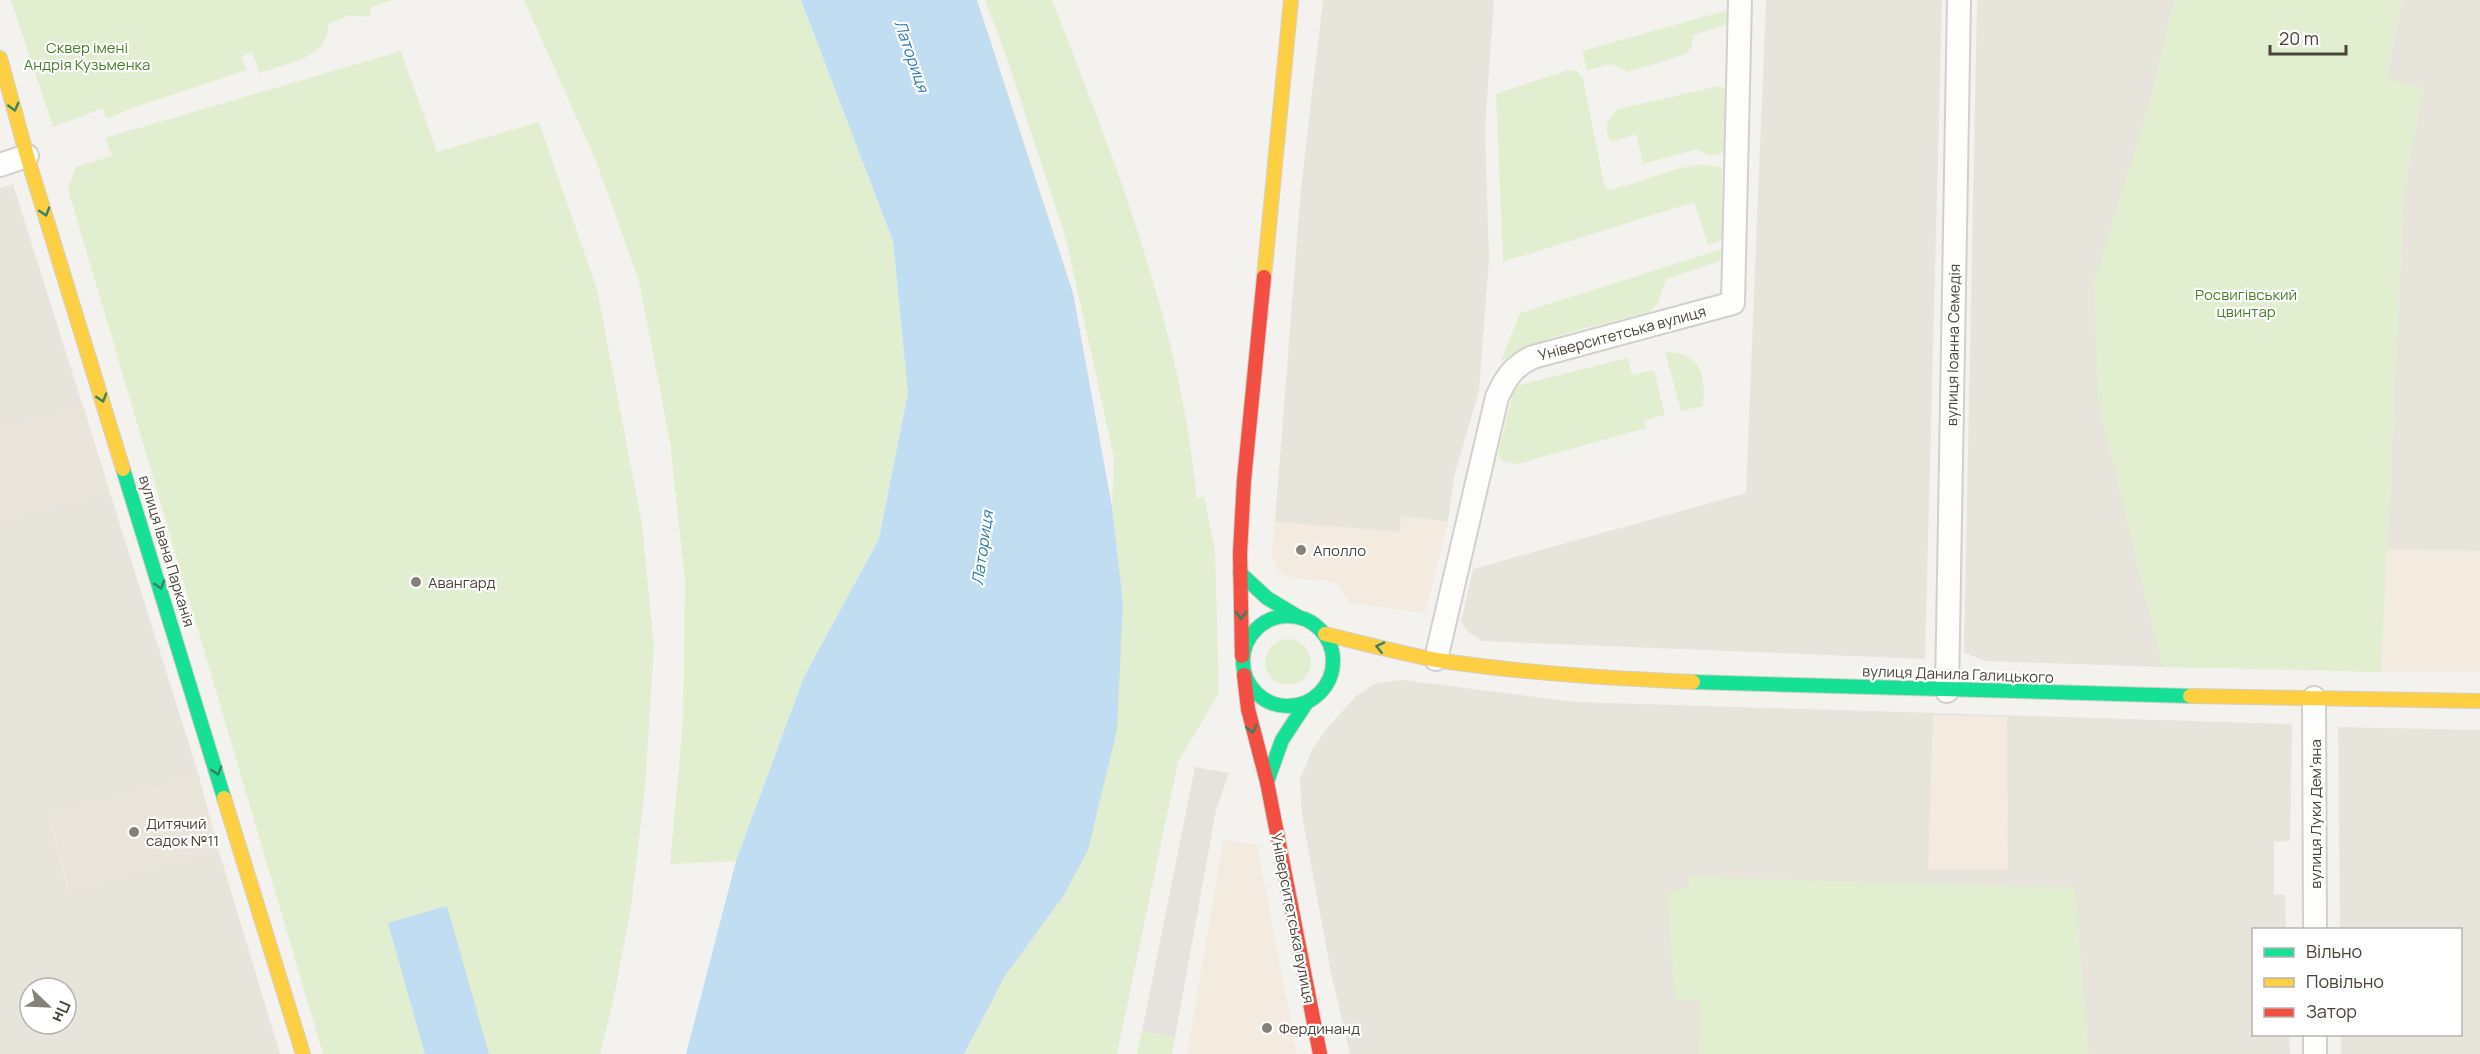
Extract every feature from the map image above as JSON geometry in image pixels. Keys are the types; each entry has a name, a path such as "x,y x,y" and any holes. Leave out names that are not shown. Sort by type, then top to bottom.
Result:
{"main road":[{"path":"1291,0 1244,480 1240,573 1242,656 1244,675 1251,689 1262,699 1276,705 1292,706 1306,702 1345,675"},
{"name":"вулиця Івана Парканія","path":"0,57 27,156 303,1054"},
{"path":"1240,573 1257,592 1275,606 1315,623 1325,634 1332,648 1334,663 1330,678 1322,691"},
{"path":"1242,656 1246,641 1255,629 1267,620 1282,615 1297,616"},
{"name":"вулиця Данила Галицького","path":"1325,634 1436,659 1570,675 1947,691 2480,701"},
{"name":"вулиця Данила Галицького","path":"1386,663 1436,659"},
{"name":"Університетська вулиця","path":"1244,675 1248,709 1267,782 1320,1054"},
{"name":"Університетська вулиця","path":"1267,782 1276,751 1306,702"}],"street":[{"name":"Університетська вулиця","path":"1436,659 1497,397 1506,379 1518,364 1533,357 1733,303 1740,0"},
{"name":"вулиця Іоанна Семедія","path":"1947,691 1959,0"},
{"path":"0,165 27,156"},
{"name":"вулиця Луки Демʼяна","path":"2314,698 2315,928"},
{"path":"2315,1036 2315,1054"}],"shaded area":[{"path":"1323,0 1494,0 1485,128 1489,259 1479,391 1454,477 1448,522 1402,516 1400,532 1275,522 1301,188"},
{"path":"1766,0 1942,0 1925,659 1482,641 1468,632 1461,621 1473,569 1746,493"},
{"path":"1977,0 2175,0 2151,98 2098,399 2163,667 1986,661 1964,653"},
{"path":"2402,0 2480,0 2480,551 2387,549 2404,191 2423,88 2386,79"},
{"path":"13,184 199,776 49,817 68,889 218,848 280,1054 0,1054 0,188"},
{"path":"84,408 109,490 0,519 0,431"},
{"path":"1401,516 1448,522 1425,613 1350,603 1336,582 1285,575 1278,570 1271,557 1275,522 1400,532"},
{"path":"2387,549 2480,551 2480,672 2381,672"},
{"path":"1402,680 1576,702 2292,724 2290,841 2274,842 2274,894 2285,895 2286,928 2252,928 2252,1036 2289,1036 2290,1054 1350,1054 1331,973 1302,815 1300,779 1312,750 1325,731 1354,698 1374,684"},
{"path":"1933,715 2007,717 2008,870 1928,869"},
{"path":"2338,727 2480,730 2480,1054 2341,1054 2341,1036 2462,1036 2462,928 2340,928"},
{"path":"1195,767 1229,773 1216,810 1175,1037 1142,1031"},
{"name":"Дитячий садок №11","path":"199,776 218,848 69,889 49,817"},
{"path":"1223,840 1257,844 1297,1054 1187,1054"}],"green space":[{"name":"Сквер імені Андрія Кузьменка","path":"11,0 392,0 370,8 369,17 350,15 328,24 327,35 322,45 293,63 259,73 252,52 241,57 247,70 132,108 109,118 105,116 103,108 53,127"},
{"path":"524,0 801,0 893,241 908,393 879,539 804,677 736,861 670,864 683,721 685,582 670,442 639,281 596,161"},
{"path":"985,0 1052,0 1099,121 1142,244 1176,370 1197,498 1204,497 1215,550 1219,693 1178,762 1117,1054 964,1054 1005,976 1064,895 1123,602 1112,507 1114,458 1067,243 1008,61"},
{"name":"Росвигівський цвинтар","path":"2175,0 2402,0 2386,78 2423,88 2404,191 2381,672 2163,667 2098,399 2094,282 2151,98"},
{"path":"1728,10 1730,23 1693,35 1692,46 1686,54 1628,72 1612,64 1587,70 1582,51"},
{"name":"Авангард","path":"401,51 437,152 539,122 597,289 642,524 654,646 645,788 631,908 613,1002 600,1054 323,1054 68,189 76,167 112,156 105,138"},
{"path":"1569,70 1577,71 1583,78 1604,184 1608,190 1680,168 1709,165 1722,168 1722,240 1708,245 1694,202 1503,262 1496,94"},
{"path":"1719,86 1726,89 1727,95 1724,152 1710,155 1697,149 1643,164 1636,134 1611,142 1607,124 1618,109"},
{"path":"1722,249 1723,260 1666,279 1658,303 1649,312 1549,339 1513,354 1500,363 1520,313"},
{"path":"1665,352 1687,356 1699,367 1703,384 1703,406 1681,411"},
{"path":"1628,358 1632,375 1654,370 1665,415 1644,420 1646,428 1517,464 1503,461 1498,454 1513,393 1519,385"},
{"path":"1288,639 1297,640 1305,645 1310,653 1310,671 1305,679 1297,684 1288,685 1279,684 1271,679 1266,671 1265,662 1266,653 1271,645 1279,640"},
{"path":"1688,877 2075,888 2089,1054 1699,1054 1700,1000 1675,1000 1667,892 1689,888"},
{"path":"1142,1031 1175,1037 1172,1054 1137,1054"}],"water":[{"name":"Латориця","path":"801,0 977,0 1073,293 1112,507 1123,602 1117,730 1088,850 1064,895 1005,976 964,1054 686,1054 736,861 804,677 879,539 908,393 893,241"},
{"path":"447,906 489,1054 425,1054 388,923"}],"traffic: fast":[{"path":"123,469 224,798"},
{"path":"1240,573 1267,598 1297,616"},
{"path":"1279,616 1297,616 1313,623 1326,636 1333,652 1333,661 1333,670 1326,686 1313,699 1297,706 1279,706 1263,699 1250,686 1243,670 1243,652 1250,636 1263,623 1279,616"},
{"path":"1693,682 2190,696"},
{"path":"1267,782 1282,740 1307,702"}],"traffic: slow":[{"path":"1264,277 1291,0"},
{"path":"0,58 27,156 123,469"},
{"path":"1325,634 1409,654 1469,665 1629,679 1693,682"},
{"path":"2190,696 2480,701"},
{"path":"224,798 303,1054"}],"traffic: jam":[{"path":"1242,656 1240,553 1244,480 1264,277"},
{"path":"1244,675 1248,709 1267,782 1320,1054"}],"place":[{"name":"Аполло","path":"1301,550"},
{"name":"Авангард","path":"416,582"},
{"name":"Дитячий садок №11","path":"134,832"},
{"name":"Фердинанд","path":"1267,1028"}]}
